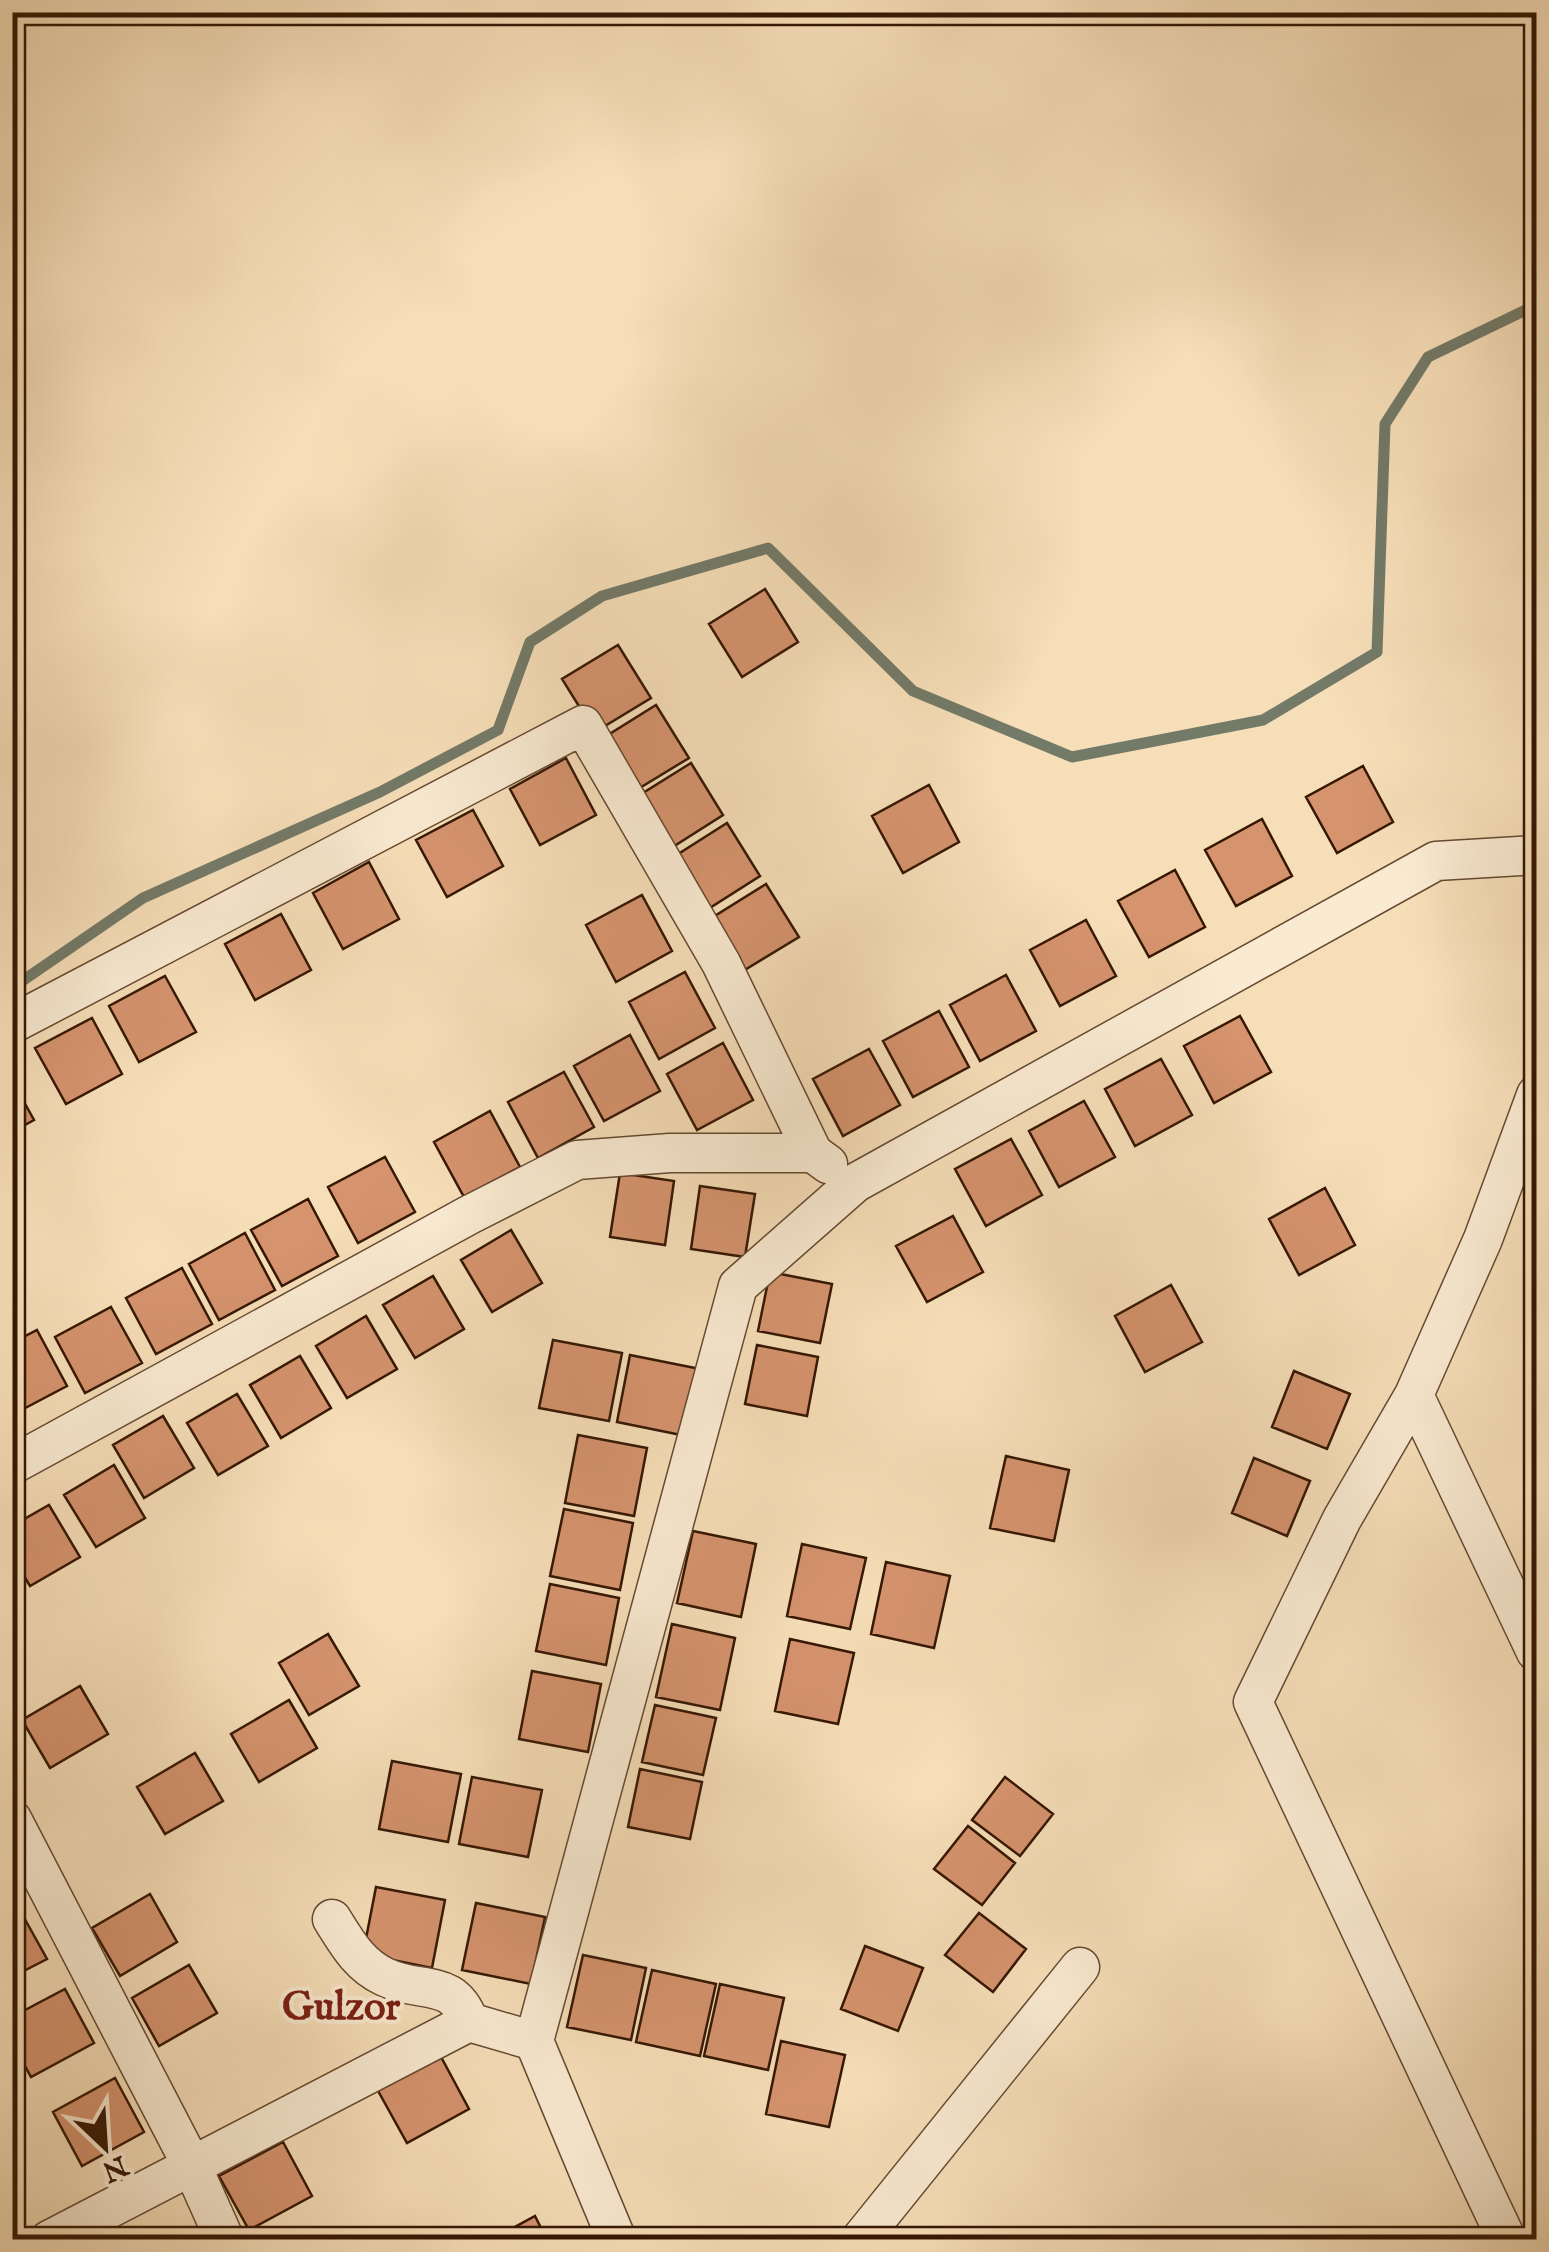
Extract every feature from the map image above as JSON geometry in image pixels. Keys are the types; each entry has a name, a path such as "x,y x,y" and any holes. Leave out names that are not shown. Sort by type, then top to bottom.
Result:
{"street":[{"path":"12,1024 583,725 720,963 813,1153 855,1183"},
{"path":"617,2240 534,2041 738,1286 855,1183 1436,861 1536,856"},
{"path":"1507,2240 1252,1702 1342,1519 1414,1395 1484,1239 1536,1095"},
{"path":"12,1466 577,1160 670,1152 813,1153"},
{"path":"1414,1395 1536,1652"},
{"path":"12,1819 190,2164 225,2240"},
{"path":"332,1919 354,1955 372,1970 388,1979 448,1992 462,2003 469,2022"},
{"path":"860,2240 1080,1967"},
{"path":"49,2240 469,2022 534,2041"}],"building":[{"path":"765,589 798,642 742,677 709,624"},
{"path":"618,645 651,698 595,732 562,679"},
{"path":"656,705 689,758 633,792 600,740"},
{"path":"566,758 596,815 540,845 510,789"},
{"path":"691,763 723,815 668,850 635,798"},
{"path":"1363,766 1393,822 1337,853 1306,797"},
{"path":"929,785 959,842 903,873 872,816"},
{"path":"473,810 503,866 447,897 416,840"},
{"path":"1262,819 1292,876 1236,906 1205,850"},
{"path":"727,823 760,876 705,911 672,858"},
{"path":"369,862 399,919 343,949 313,893"},
{"path":"1175,870 1205,927 1149,957 1118,901"},
{"path":"766,884 799,937 743,971 710,919"},
{"path":"642,895 672,951 616,982 586,925"},
{"path":"281,914 311,970 255,1000 225,944"},
{"path":"1086,920 1116,976 1060,1006 1030,950"},
{"path":"685,972 715,1028 659,1059 629,1002"},
{"path":"1006,975 1036,1031 980,1061 950,1005"},
{"path":"165,976 196,1032 139,1062 109,1006"},
{"path":"939,1011 969,1067 913,1097 883,1041"},
{"path":"1240,1016 1271,1072 1214,1103 1184,1046"},
{"path":"92,1018 122,1074 66,1104 35,1048"},
{"path":"630,1035 660,1091 604,1121 574,1066"},
{"path":"723,1043 753,1100 697,1130 667,1074"},
{"path":"869,1049 900,1105 843,1136 813,1079"},
{"path":"1161,1059 1192,1115 1135,1146 1105,1089"},
{"path":"564,1072 594,1127 538,1158 508,1102"},
{"path":"12,1080 34,1120 12,1132"},
{"path":"1084,1101 1115,1157 1059,1187 1029,1131"},
{"path":"490,1111 520,1167 464,1197 434,1142"},
{"path":"1011,1139 1042,1195 986,1226 955,1169"},
{"path":"385,1157 415,1212 358,1243 328,1187"},
{"path":"620,1173 674,1181 665,1245 610,1237"},
{"path":"700,1186 755,1194 745,1257 691,1249"},
{"path":"1325,1188 1355,1245 1299,1275 1269,1219"},
{"path":"308,1199 338,1256 282,1286 251,1230"},
{"path":"953,1216 983,1272 927,1302 896,1246"},
{"path":"511,1230 542,1283 492,1312 461,1260"},
{"path":"245,1233 275,1290 219,1320 189,1264"},
{"path":"182,1268 212,1324 156,1354 126,1298"},
{"path":"770,1272 832,1284 820,1343 758,1331"},
{"path":"433,1276 464,1329 415,1358 383,1305"},
{"path":"1171,1285 1202,1342 1145,1372 1115,1316"},
{"path":"111,1307 142,1363 85,1393 55,1337"},
{"path":"366,1316 397,1369 347,1398 316,1346"},
{"path":"37,1330 67,1386 12,1415 12,1343"},
{"path":"553,1340 622,1353 609,1421 539,1408"},
{"path":"757,1345 818,1357 807,1416 745,1404"},
{"path":"630,1355 700,1369 686,1436 617,1422"},
{"path":"300,1356 331,1408 281,1438 250,1385"},
{"path":"1294,1371 1350,1394 1327,1449 1272,1427"},
{"path":"237,1394 268,1446 218,1475 187,1423"},
{"path":"163,1416 194,1468 144,1498 113,1445"},
{"path":"578,1435 647,1448 634,1516 565,1503"},
{"path":"1006,1456 1069,1470 1054,1541 990,1528"},
{"path":"1254,1458 1310,1481 1287,1536 1232,1513"},
{"path":"114,1465 145,1518 96,1547 64,1495"},
{"path":"49,1505 80,1557 30,1586 12,1556 12,1526"},
{"path":"564,1509 633,1523 620,1590 550,1576"},
{"path":"693,1531 756,1544 741,1617 677,1603"},
{"path":"802,1544 866,1558 850,1629 787,1616"},
{"path":"886,1562 950,1576 934,1648 871,1634"},
{"path":"550,1584 619,1598 606,1665 536,1651"},
{"path":"672,1624 735,1638 720,1710 656,1697"},
{"path":"328,1634 359,1686 309,1715 279,1663"},
{"path":"790,1639 854,1653 838,1724 775,1711"},
{"path":"532,1671 601,1684 588,1752 519,1739"},
{"path":"80,1686 108,1734 50,1768 22,1720"},
{"path":"289,1700 317,1748 259,1782 231,1734"},
{"path":"655,1705 716,1718 703,1775 642,1762"},
{"path":"195,1753 223,1801 165,1834 137,1787"},
{"path":"392,1761 461,1774 448,1842 379,1829"},
{"path":"640,1769 702,1782 690,1839 628,1827"},
{"path":"472,1777 542,1790 528,1857 459,1844"},
{"path":"1005,1777 1053,1814 1020,1856 972,1820"},
{"path":"968,1826 1015,1863 982,1905 934,1869"},
{"path":"376,1887 445,1900 432,1968 363,1954"},
{"path":"150,1894 177,1942 120,1976 92,1928"},
{"path":"476,1903 545,1917 531,1984 462,1970"},
{"path":"17,1905 47,1959 12,1977 12,1907"},
{"path":"979,1913 1026,1949 993,1992 945,1955"},
{"path":"865,1946 923,1968 898,2031 841,2009"},
{"path":"583,1955 646,1968 631,2040 567,2027"},
{"path":"189,1965 217,2013 159,2046 132,1998"},
{"path":"652,1970 716,1984 700,2056 636,2042"},
{"path":"720,1984 784,1998 768,2070 704,2056"},
{"path":"65,1989 94,2043 31,2077 12,2042 12,2017"},
{"path":"781,2041 845,2055 829,2127 766,2114"},
{"path":"440,2055 469,2109 407,2143 377,2089"},
{"path":"115,2078 144,2132 82,2166 53,2112"},
{"path":"283,2142 312,2196 249,2230 219,2176"},
{"path":"535,2216 547,2240 491,2240"},
{"path":"166,2230 171,2240 148,2240"}],"waterway":[{"path":"12,988 143,898 380,792 498,730 530,642 602,596 768,548 913,691 1072,757 1263,720 1377,652 1385,424 1428,357 1536,305"}],"district":[{"name":"Gulzor","path":"341,2008"}]}
